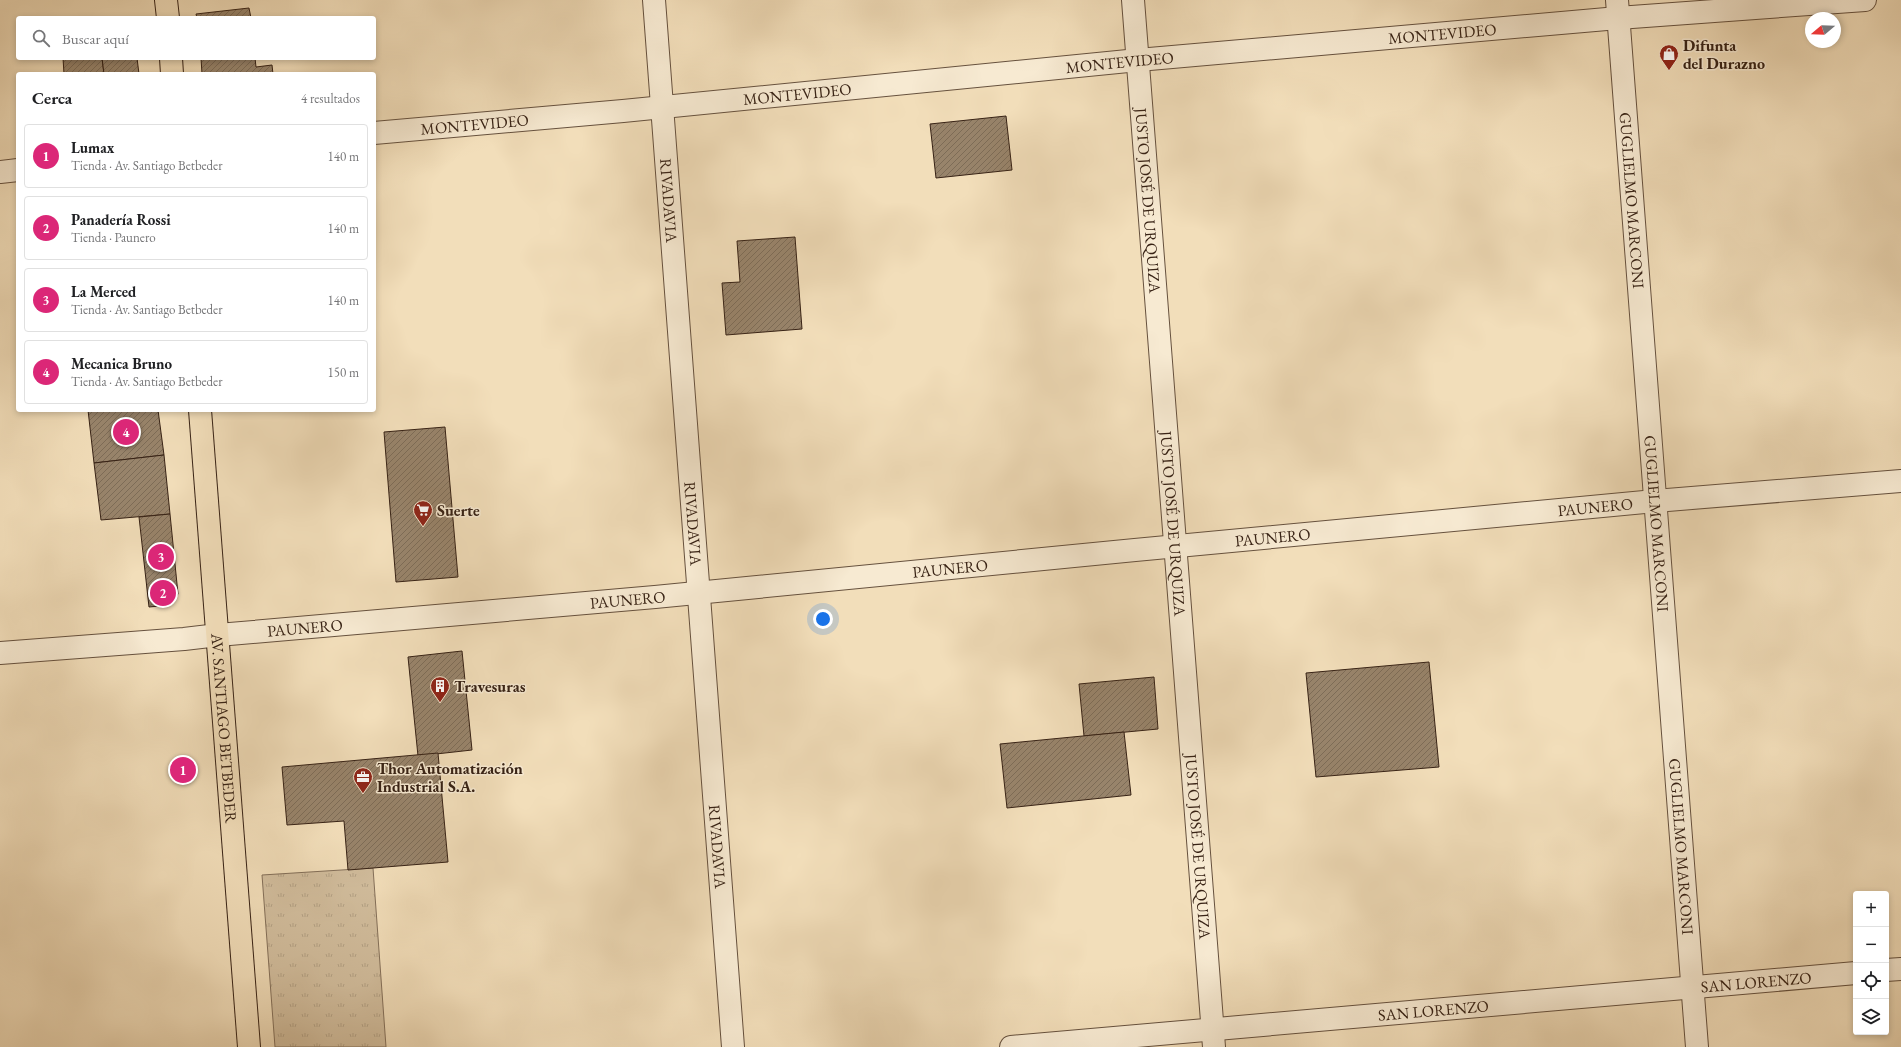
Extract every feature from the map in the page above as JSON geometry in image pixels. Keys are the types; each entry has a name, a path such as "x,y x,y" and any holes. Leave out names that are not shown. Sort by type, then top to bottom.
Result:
{"main road":[{"path":"166,0 168,16"},
{"path":"171,60 172,72"},
{"name":"AV. SANTIAGO BETBEDER","path":"200,412 249,1047"}],"street":[{"name":"RIVADAVIA","path":"654,0 733,1047"},
{"name":"JUSTO JOSÉ DE URQUIZA","path":"1133,0 1214,1039"},
{"name":"MONTEVIDEO","path":"376,133 662,107 1138,60 1618,9 1865,0"},
{"name":"GUGLIELMO MARCONI","path":"1618,9 1697,1047"},
{"path":"0,172 16,170"},
{"name":"PAUNERO","path":"0,653 184,639 698,593 1655,501 1901,481"},
{"path":"1889,970 1901,969"},
{"name":"SAN LORENZO","path":"1011,1047 1214,1039 1693,987 1853,973"}],"green space":[{"path":"373,868 386,1047 275,1047 262,875"}],"building":[{"path":"249,8 251,16 196,16 196,14"},
{"path":"63,60 102,60 104,72 64,72"},
{"path":"102,60 137,60 139,72 104,72"},
{"path":"201,60 255,60 256,67 272,65 273,72 202,72"},
{"path":"1006,116 1012,170 936,178 930,124"},
{"path":"795,237 802,329 726,335 722,283 740,282 737,241"},
{"path":"88,412 158,412 164,455 94,463"},
{"name":"Suerte","path":"445,427 458,577 396,582 384,432"},
{"path":"164,455 170,514 101,520 94,463"},
{"path":"170,514 178,594 170,605 149,607 139,517"},
{"name":"Travesuras","path":"462,651 472,750 418,756 408,657"},
{"path":"1429,662 1439,767 1316,777 1306,673"},
{"path":"1154,677 1158,729 1084,736 1079,684"},
{"path":"1124,732 1131,795 1007,808 1000,744"},
{"name":"Thor Automatización Industrial S.A.","path":"438,753 448,862 348,870 344,821 287,825 282,767"}],"place":[{"name":"Difunta del Durazno","path":"1669,71"},
{"name":"Mecanica Bruno","path":"126,432"},
{"name":"Suerte","path":"423,527"},
{"name":"La Merced","path":"161,557"},
{"name":"Panadería Rossi","path":"163,593"},
{"name":"Travesuras","path":"440,703"},
{"name":"Lumax","path":"183,770"},
{"name":"Thor Automatización Industrial S.A.","path":"363,794"}]}
